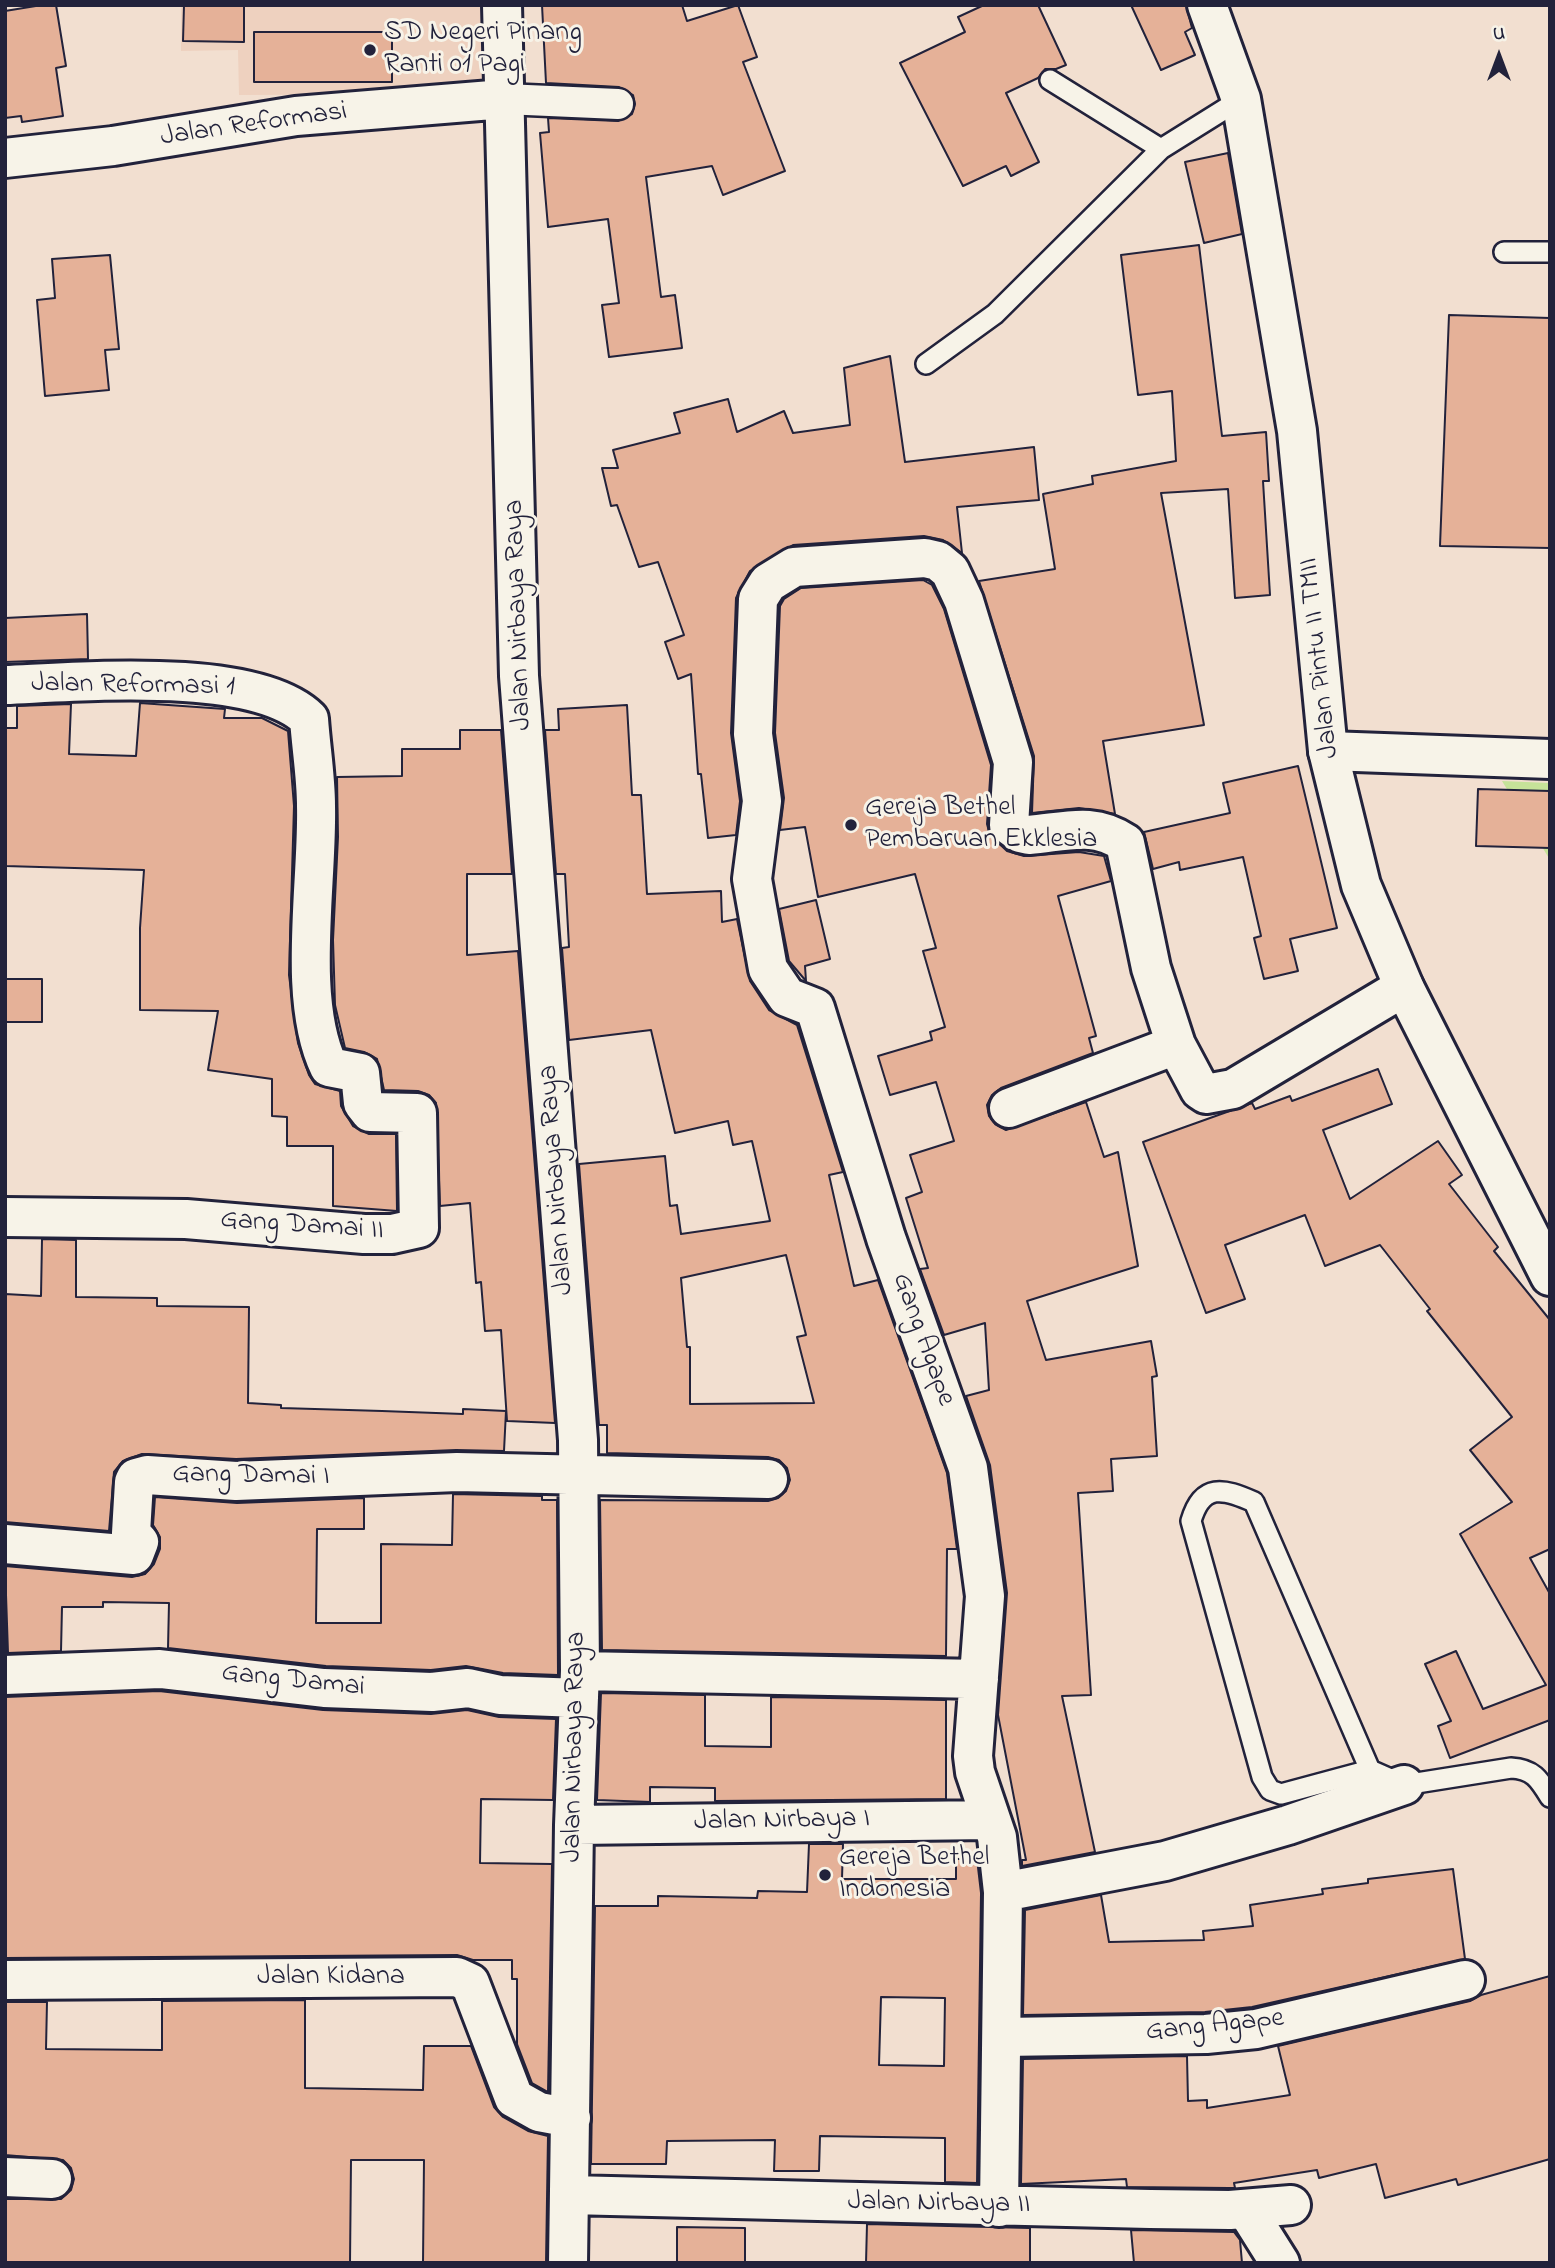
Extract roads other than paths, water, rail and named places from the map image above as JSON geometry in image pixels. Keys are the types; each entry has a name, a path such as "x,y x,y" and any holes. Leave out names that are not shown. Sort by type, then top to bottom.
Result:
{"street":[{"name":"Jalan Nirbaya Raya","path":"502,5 519,676 578,1474 579,1685 574,1825 568,2263"},
{"name":"Jalan Pintu II TMII","path":"1207,5 1241,99 1297,431 1328,751 1361,885 1404,987 1550,1276"},
{"path":"504,99 618,104"},
{"name":"Jalan Reformasi","path":"5,158 113,146 296,116 504,99"},
{"name":"Gang Agape","path":"999,2207 1003,1892 997,1838 973,1756 985,1596 968,1468 886,1238 815,1009 787,997 768,969 752,879 762,801 753,734 758,599 768,583 794,567 925,558 938,561 950,571 964,601 1013,762 1009,825 1020,833 1029,835 1094,829 1106,831 1125,843 1151,968 1176,1045"},
{"name":"Jalan Reformasi 1","path":"5,685 113,682 225,687 262,692 299,710"},
{"name":"Gang Damai II","path":"5,1217 186,1219 365,1234 392,1234 419,1228 417,1113 370,1112 363,1103 360,1073 329,1068 321,1051 312,996 316,805 309,719 299,710"},
{"path":"1328,751 1550,760"},
{"path":"1009,1108 1176,1045 1200,1090 1206,1094 1224,1093 1404,987"},
{"name":"Gang Damai I","path":"5,1544 134,1555 139,1542 131,1533 134,1482 140,1476 236,1481 457,1472 578,1474"},
{"path":"578,1474 768,1479"},
{"name":"Gang Damai","path":"5,1675 160,1669 324,1688 432,1692 468,1688 500,1695 579,1685"},
{"path":"579,1685 979,1679"},
{"path":"1003,1892 1165,1861 1288,1825 1387,1778"},
{"name":"Jalan Nirbaya I","path":"574,1825 991,1820"},
{"name":"Jalan Kidana","path":"5,1980 457,1977 470,1983 514,2098 539,2112 571,2118"},
{"name":"Gang Agape","path":"1002,2037 1180,2034 1256,2029 1465,1980"},
{"path":"5,2177 52,2179"},
{"name":"Jalan Nirbaya II","path":"569,2195 999,2207 1246,2209 1291,2204"},
{"path":"1246,2209 1280,2263"}],"lane":[{"path":"1050,80 1161,149"},
{"path":"926,364 995,314 1161,149 1241,99"},
{"path":"1504,252 1550,252"},
{"path":"1387,1778 1254,1502 1228,1490 1206,1494 1197,1501 1191,1521 1262,1777 1270,1790 1281,1794 1387,1778 1524,1769 1536,1775 1550,1797"}],"place":[{"name":"SD Negeri Pinang Ranti 01 Pagi","path":"370,50"},
{"name":"Gereja Bethel Pembaruan Ekklesia","path":"851,825"},
{"name":"Gereja Bethel Indonesia","path":"825,1875"}]}
